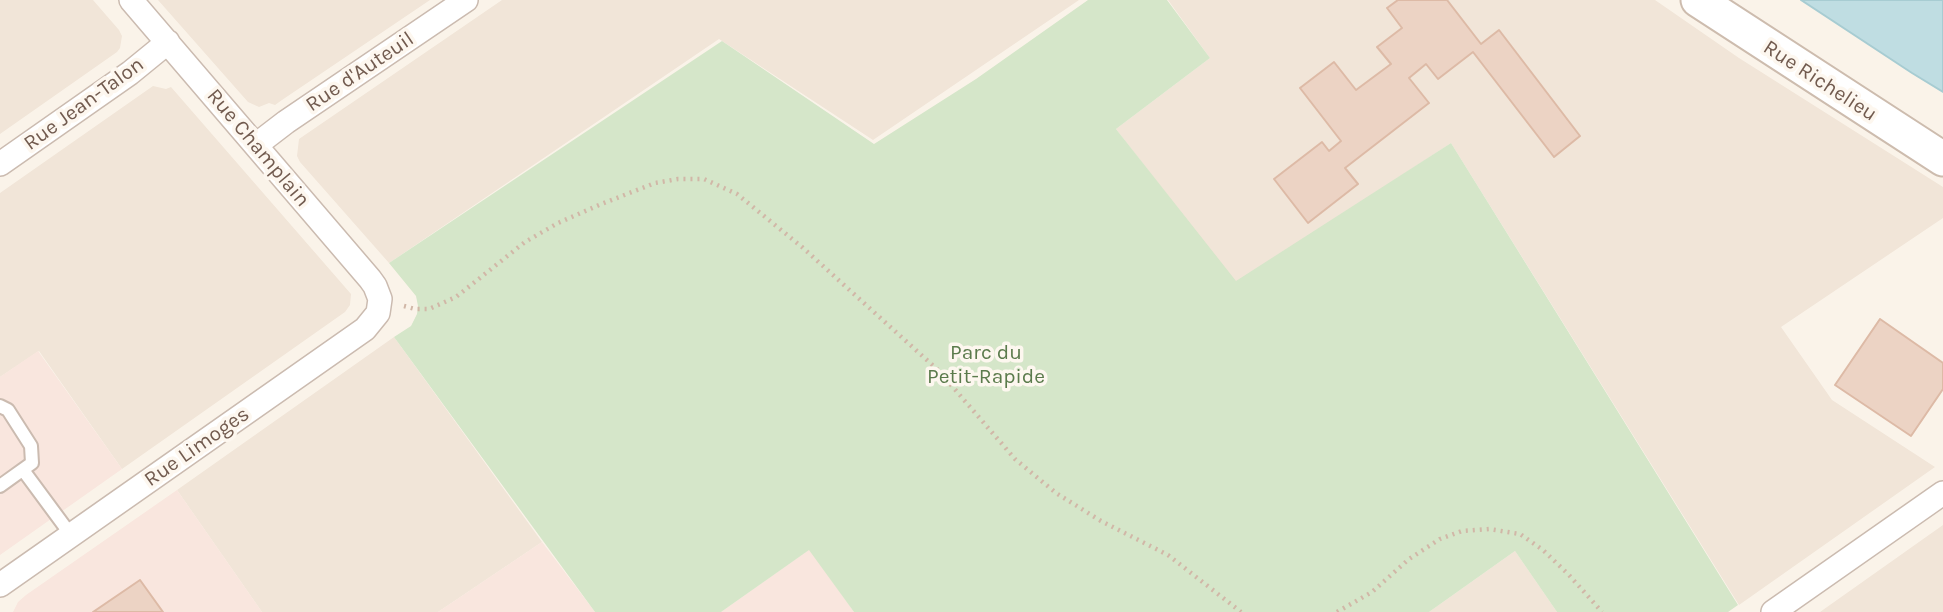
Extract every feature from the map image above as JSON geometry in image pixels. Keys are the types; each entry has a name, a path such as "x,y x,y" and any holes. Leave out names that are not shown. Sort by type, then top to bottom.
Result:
{"main road":[{"name":"Rue Richelieu","path":"1698,0 1854,104 1943,159"}],"street":[{"name":"Rue Champlain","path":"131,0 370,279 380,299"},
{"name":"Rue d'Auteuil","path":"256,145 466,0"},
{"name":"Rue Jean-Talon","path":"0,164 168,42"},
{"name":"Rue Limoges","path":"3,575 71,535 365,329 375,319 380,299"},
{"path":"1773,612 1943,493"}],"lane":[{"path":"0,407 8,410 31,446 32,463 0,486"},
{"path":"23,470 71,535"}],"path":[{"path":"380,299 415,309 437,306 466,292 525,242 558,223 655,183 678,179 704,179 737,194 802,247 939,371 1015,459 1056,493 1101,521 1168,555 1241,612"},
{"path":"1337,612 1372,592 1409,559 1440,539 1462,531 1489,529 1520,534 1543,550 1602,612"}],"shaded area":[{"path":"0,0 93,0 122,36 117,52 0,134"},
{"path":"158,0 430,0 275,105 269,103 259,107 248,102"},
{"path":"502,0 1079,0 873,140 719,39 389,263 300,162 297,156 299,139"},
{"path":"1168,0 1655,0 1739,58 1943,187 1943,218 1781,327 1832,400 1935,467 1739,605 1451,143 1236,284 1116,129 1210,58"},
{"path":"153,86 166,89 171,87 351,294 350,305 345,312 122,469 39,351 0,377 0,193"},
{"path":"394,337 542,542 438,612 262,612 177,490"},
{"path":"38,351 122,469 0,555 0,377"},
{"path":"177,490 262,612 13,612 18,602 26,595"},
{"path":"1943,525 1943,612 1820,612"},
{"path":"542,542 595,612 438,612"},
{"path":"810,549 854,612 721,612"},
{"path":"1515,551 1557,612 1429,612"}],"green space":[{"name":"Parc du Petit-Rapide","path":"1088,0 1167,0 1210,58 1116,129 1236,281 1451,143 1738,605 1728,612 1557,612 1515,551 1429,612 854,612 809,550 721,612 595,612 394,337 411,326 418,306 416,296 389,263 722,41 874,144 976,79"}],"water":[{"path":"1801,0 1943,0 1943,92 1912,73"}],"building":[{"path":"1398,0 1447,0 1481,44 1499,30 1580,136 1554,157 1473,52 1438,79 1426,64 1409,78 1429,103 1345,168 1358,184 1308,223 1274,179 1322,142 1329,151 1341,141 1300,88 1334,62 1356,90 1391,64 1377,47 1402,28 1387,8"},
{"path":"1880,319 1943,363 1943,389 1911,436 1835,385"},
{"path":"140,580 163,612 93,612"}]}
